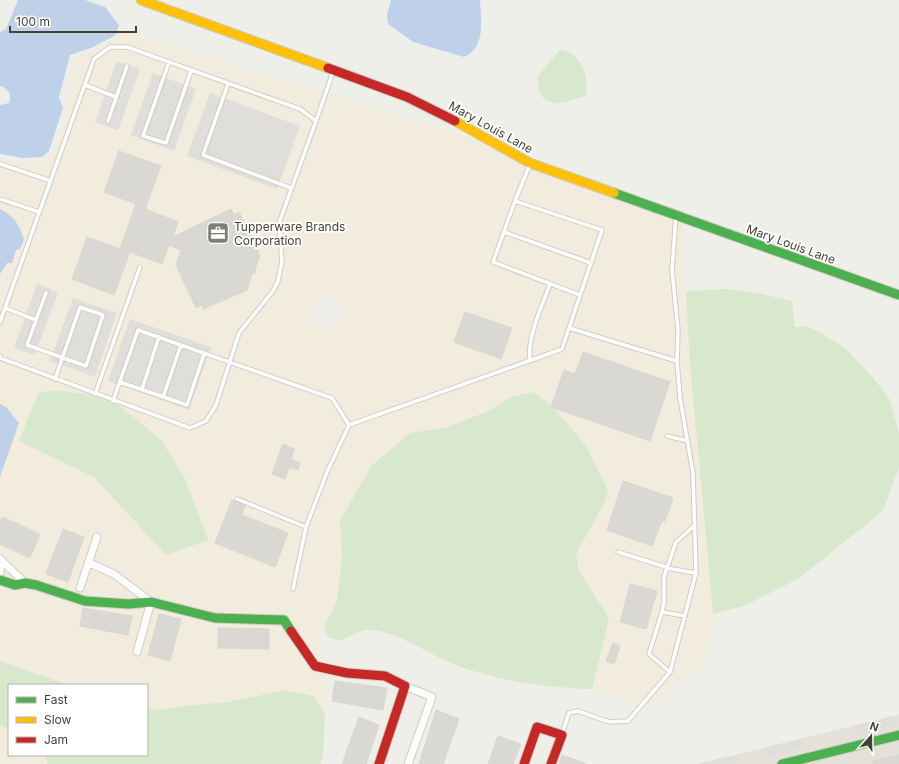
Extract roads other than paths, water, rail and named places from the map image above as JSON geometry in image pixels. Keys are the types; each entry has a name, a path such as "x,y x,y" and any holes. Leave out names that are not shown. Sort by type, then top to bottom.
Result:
{"street":[{"name":"Mary Louis Lane","path":"141,0 407,97 435,110 530,162 899,295"},
{"path":"80,588 97,537"},
{"path":"0,572 1,560"},
{"path":"1,560 25,583 85,601 128,604 151,602 215,618 284,620 315,666 347,673 385,676 432,697 408,764"},
{"path":"89,563 114,574 151,602"},
{"path":"0,580 15,585 25,583"},
{"path":"137,652 151,602"},
{"path":"379,764 405,686"},
{"path":"524,764 537,727 562,735 551,764"},
{"path":"782,764 899,735"}],"lane":[{"path":"0,322 38,212 51,182 94,59 110,47 127,48 169,62 300,110 316,121"},
{"path":"169,62 143,136 166,143 191,71"},
{"path":"108,121 127,66"},
{"path":"0,356 113,401 190,428 206,421 216,405 239,333 273,291 278,281 282,261 279,223 334,71"},
{"path":"228,84 203,155 292,188"},
{"path":"85,85 116,96"},
{"path":"530,162 493,262 580,295"},
{"path":"0,164 51,182"},
{"path":"0,199 38,212"},
{"path":"293,590 306,527 327,472 349,425 562,349 602,230 515,201"},
{"path":"562,735 569,713 578,711 609,722 628,721 670,672 696,573 697,553 693,474 680,398 677,361 678,330 672,270 676,215"},
{"path":"504,232 591,263"},
{"path":"95,394 140,267"},
{"path":"530,360 529,350 531,340 550,284"},
{"path":"46,292 27,345 63,358 86,366 103,315 80,307 63,358 55,379"},
{"path":"5,308 36,320"},
{"path":"569,328 677,361"},
{"path":"113,401 138,330 332,398 349,425"},
{"path":"142,390 159,337"},
{"path":"163,397 181,345"},
{"path":"120,382 187,405 204,354"},
{"path":"667,436 688,441"},
{"path":"237,499 306,527"},
{"path":"670,672 649,654 662,612 664,602 664,578 667,567 676,542 695,525"},
{"path":"618,552 667,567 696,573"},
{"path":"662,612 685,616"}],"water":[{"path":"18,0 85,0 105,7 119,25 116,35 91,48 70,55 59,97 63,108 49,151 42,157 22,158 0,154 0,105 9,103 10,97 9,93 2,86 0,87 0,32 6,29"},
{"path":"391,0 480,0 481,33 476,47 471,53 464,57 413,42 388,24 387,15"},
{"path":"0,209 13,218 21,230 24,240 20,249 16,250 12,263 7,263 0,274"},
{"path":"0,404 6,407 19,423 0,477"}],"place":[{"name":"Tupperware Brands Corporation","path":"218,233"}]}
